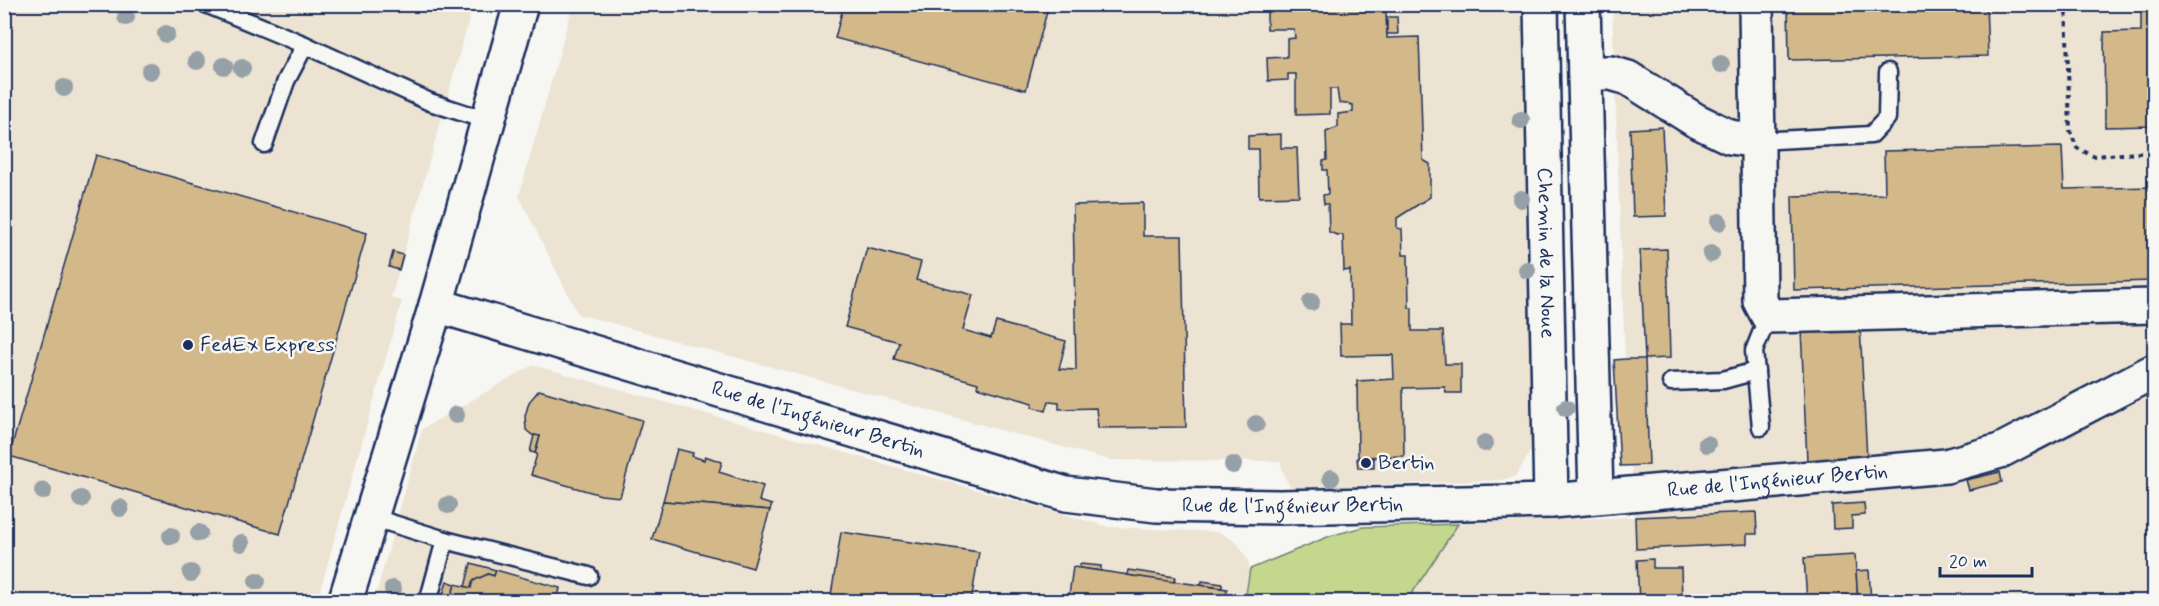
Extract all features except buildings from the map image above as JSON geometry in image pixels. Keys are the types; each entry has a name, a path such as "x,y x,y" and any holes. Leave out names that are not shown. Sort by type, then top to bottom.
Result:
{"street":[{"path":"345,602 436,305 521,4"},
{"name":"Chemin de la Noue","path":"1541,4 1551,501"},
{"name":"Chemin de la Noue","path":"1583,4 1596,496"},
{"path":"1756,4 1761,301 1768,316 2154,306"},
{"path":"1585,73 1611,73 1628,78 1695,120 1730,137 1758,141"},
{"name":"Rue de l'Ingénieur Bertin","path":"436,305 1066,494 1156,505 1269,507 1551,501 1946,466 2000,451 2154,371"}],"lane":[{"path":"206,4 305,45 430,102 488,121"},
{"path":"264,144 286,81 305,45"},
{"path":"1758,141 1870,135 1887,118 1888,72"},
{"path":"1761,427 1754,351 1768,316"},
{"path":"1671,382 1723,380 1756,371"},
{"path":"371,517 446,540 589,576"},
{"path":"428,602 446,540"}],"path":[{"path":"2066,4 2070,132 2077,148 2094,156 2154,152"}],"shaded area":[{"path":"4,5 473,5 391,298 402,301 317,601 5,601"},
{"path":"573,5 1531,5 1541,431 1514,477 1501,480 1297,488 1291,487 1285,478 1280,461 1110,460 578,314 519,196"},
{"path":"1612,5 2154,5 2154,601 1277,602 1330,536 1363,527 1634,517 1632,466 1620,466 1614,360 1625,359"},
{"path":"533,365 1109,527 1217,532 1238,544 1247,559 1250,569 1245,602 374,602 422,429"}],"green space":[{"path":"1458,524 1407,601 1245,601 1250,569 1330,536 1363,527"}],"place":[{"name":"FedEx Express","path":"188,345"},
{"name":"Bertin","path":"1366,463"}]}
